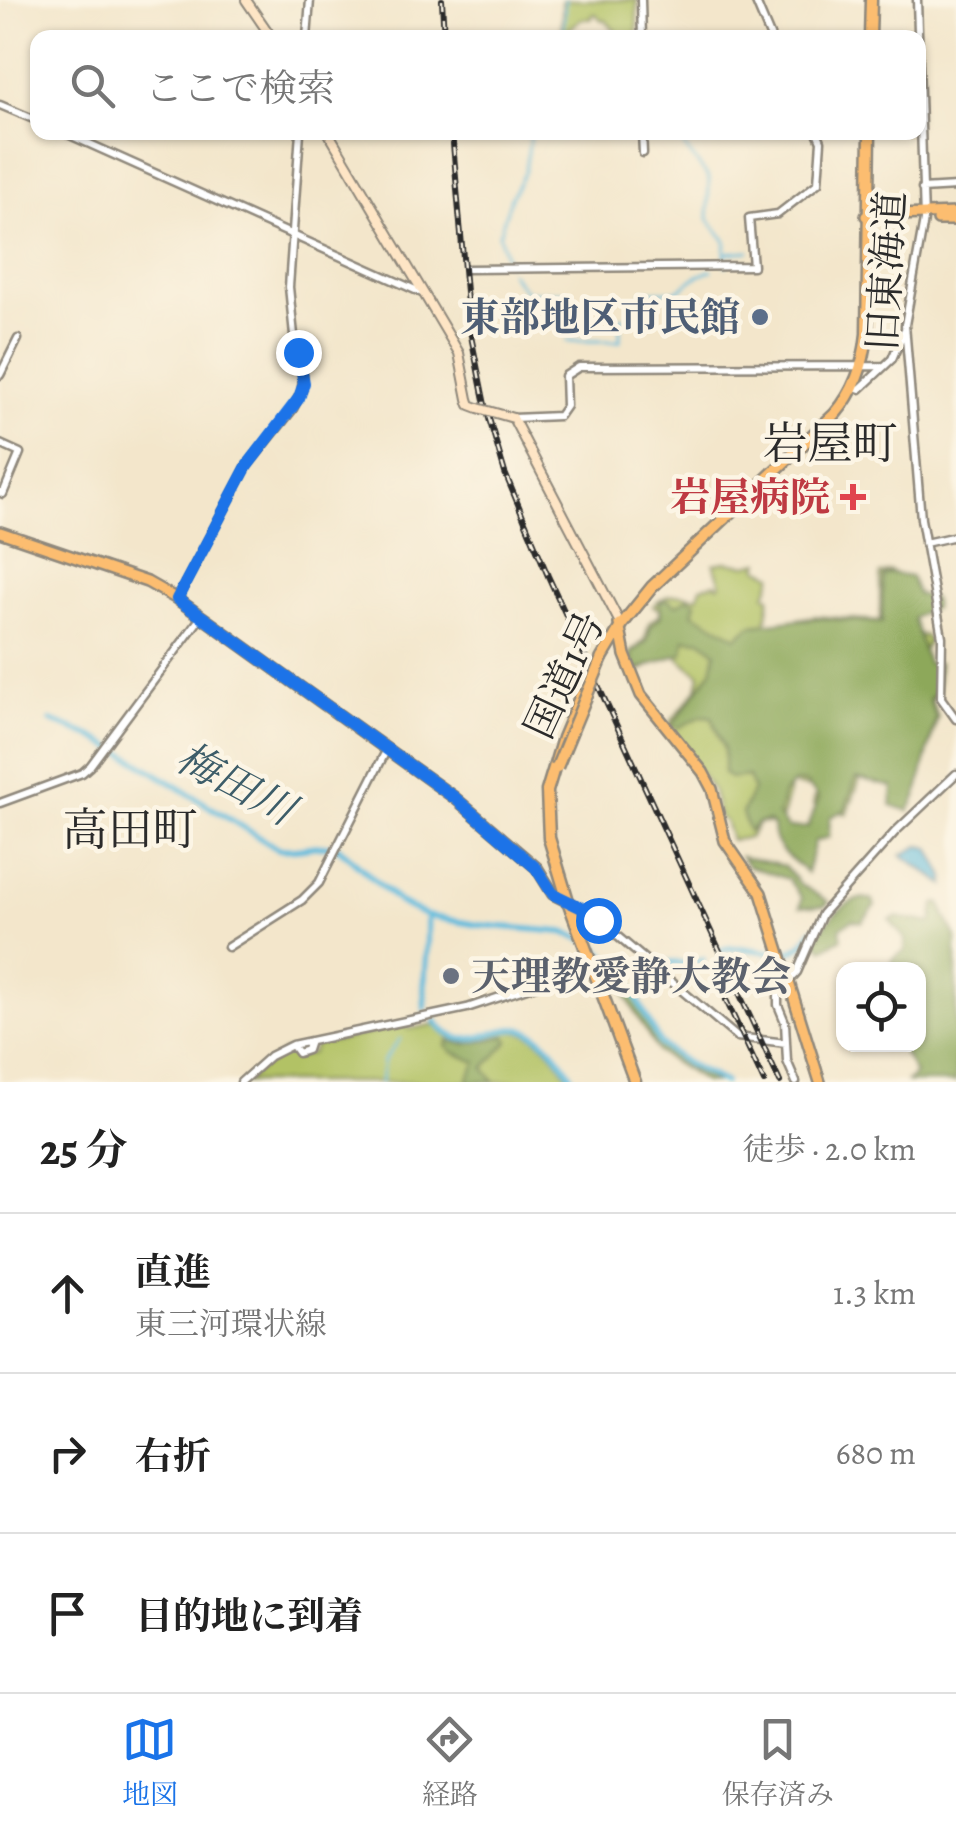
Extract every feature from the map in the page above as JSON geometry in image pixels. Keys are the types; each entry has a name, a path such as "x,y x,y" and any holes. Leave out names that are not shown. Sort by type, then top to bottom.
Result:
{"highway":[{"path":"869,30 870,0"},
{"name":"国道1号","path":"620,624 652,588 839,410 854,386 867,334 868,140"},
{"name":"国道1号","path":"637,1082 591,962 551,830 555,768 600,658 638,597 833,412 860,365"}],"main road":[{"path":"246,0 267,30"},
{"path":"333,140 459,354 470,405 512,418 620,624 628,665 641,695 704,772 725,840 761,894 820,1082"},
{"path":"868,216 956,217"},
{"path":"0,532 147,582 177,599 470,811 536,868 553,894 571,902"}],"street":[{"path":"308,30 310,0"},
{"path":"642,0 642,30"},
{"path":"755,0 768,30"},
{"name":"旧東海道","path":"917,0 919,30"},
{"path":"0,105 30,118"},
{"path":"81,140 424,294"},
{"path":"177,599 247,466 293,409 302,390 289,287 299,140"},
{"path":"642,140 643,153"},
{"path":"468,269 752,266 750,218 778,214 818,183 821,140"},
{"name":"旧東海道","path":"923,140 924,218 905,325 925,543 942,637 941,698 956,719"},
{"path":"922,188 956,187"},
{"path":"839,410 897,350 905,325"},
{"path":"0,375 18,338"},
{"path":"512,418 560,416 566,406 565,376 579,367 884,366"},
{"path":"854,386 858,390 884,366"},
{"path":"0,444 20,453 3,494 0,492"},
{"path":"925,543 956,536"},
{"path":"0,804 82,773 202,618"},
{"path":"228,947 307,896 319,883 387,749"},
{"path":"796,1082 787,1061 785,1022 776,1000 798,970 822,914 895,832 956,774"},
{"path":"571,902 591,914 736,1036 786,1043"},
{"path":"241,1082 273,1054 292,1045 467,1008 591,962"}],"green space":[{"path":"562,0 637,0 637,30 614,30 596,14 562,30"},
{"path":"760,562 758,568 773,575 766,595 770,597 766,624 815,616 880,621 880,574 890,571 906,579 917,597 931,597 933,608 912,615 916,636 924,635 929,641 922,651 924,665 939,663 937,695 931,700 938,717 916,788 860,779 847,814 813,805 817,789 791,785 780,824 759,823 749,838 731,840 725,821 719,817 712,789 666,728 697,689 700,675 672,652 634,675 629,654 644,641 650,622 659,615 660,610 653,606 658,601 679,594 698,597 701,587 715,583 718,586 721,584 714,564"},
{"path":"890,573 911,577 917,594 933,599 934,607 913,618 927,663 937,665 935,693 929,699 936,718 917,795 909,811 891,805 893,787 856,778 845,810 830,817 829,837 815,841 807,873 780,848 768,821 757,823 749,832 742,813 753,790 748,776 731,778 724,774 724,750 712,717 702,716 678,728 672,726 712,670 716,652 701,640 685,639 683,653 637,670 631,654 647,641 651,626 661,616 660,603 666,599 676,605 689,598 696,602 693,613 737,637 751,625 816,618 882,623 883,576","holes":["795,782 806,783 819,798 808,827 788,828 778,816 784,793"]},
{"path":"741,857 784,866 800,884 829,902 825,906 800,907 802,898 788,879 748,866"},
{"path":"863,898 873,900 875,906 862,922 852,920 840,928 842,938 823,949 815,941 824,927 841,909"},
{"path":"940,903 956,938 956,1082 907,1082 915,1074 903,1052 926,1052 926,962 891,962 905,951 905,939 890,920 897,917 932,923 935,904"},
{"path":"593,949 629,987 660,1047 717,1082 705,1082 658,1052 624,992"},
{"path":"435,1024 459,1041 471,1042 505,1032 530,1035 548,1049 572,1082 245,1082 283,1052 297,1057 312,1053 315,1045 404,1026 410,1029"},
{"path":"506,1036 509,1041 484,1068 495,1082 470,1082 477,1062 446,1046 448,1041 467,1044"}],"water":[{"path":"920,846 930,848 945,877 945,885 902,855"}],"waterway":[{"path":"563,30 565,0"},
{"path":"508,264 499,235 511,197 525,171 530,140"},
{"path":"679,140 709,178 708,219 726,241 725,253 749,251"},
{"path":"725,253 726,266"},
{"path":"566,341 620,341 620,318 643,317 642,292 678,291 712,270"},
{"path":"510,272 526,292 563,292"},
{"name":"梅田川","path":"51,721 91,736 133,759 278,849 339,848 400,903 427,916 563,932 591,942 625,975 660,1044 686,1063 724,1082"},
{"path":"425,1007 427,916"},
{"path":"722,950 783,953 804,943 812,930"},
{"path":"654,964 703,959"},
{"path":"625,975 649,966"},
{"path":"423,1011 425,1007"},
{"path":"435,1021 445,1032 465,1039 505,1030 526,1030 551,1048 575,1082"},
{"path":"381,1082 384,1060 400,1039"}],"railway":[{"path":"442,0 444,30"},
{"path":"453,140 469,326 485,405 505,473 548,576 780,1082"},
{"path":"726,1000 764,1082"}],"place":[{"name":"東部地区市民館","path":"760,317"},
{"name":"岩屋病院","path":"853,497"},
{"name":"天理教愛静大教会","path":"451,976"}],"district":[{"name":"岩屋町","path":"830,443"},
{"name":"高田町","path":"130,829"}],"route":[{"path":"298,352 304,383 299,398 247,466 177,599 424,774 536,868 553,894 598,920"}]}
